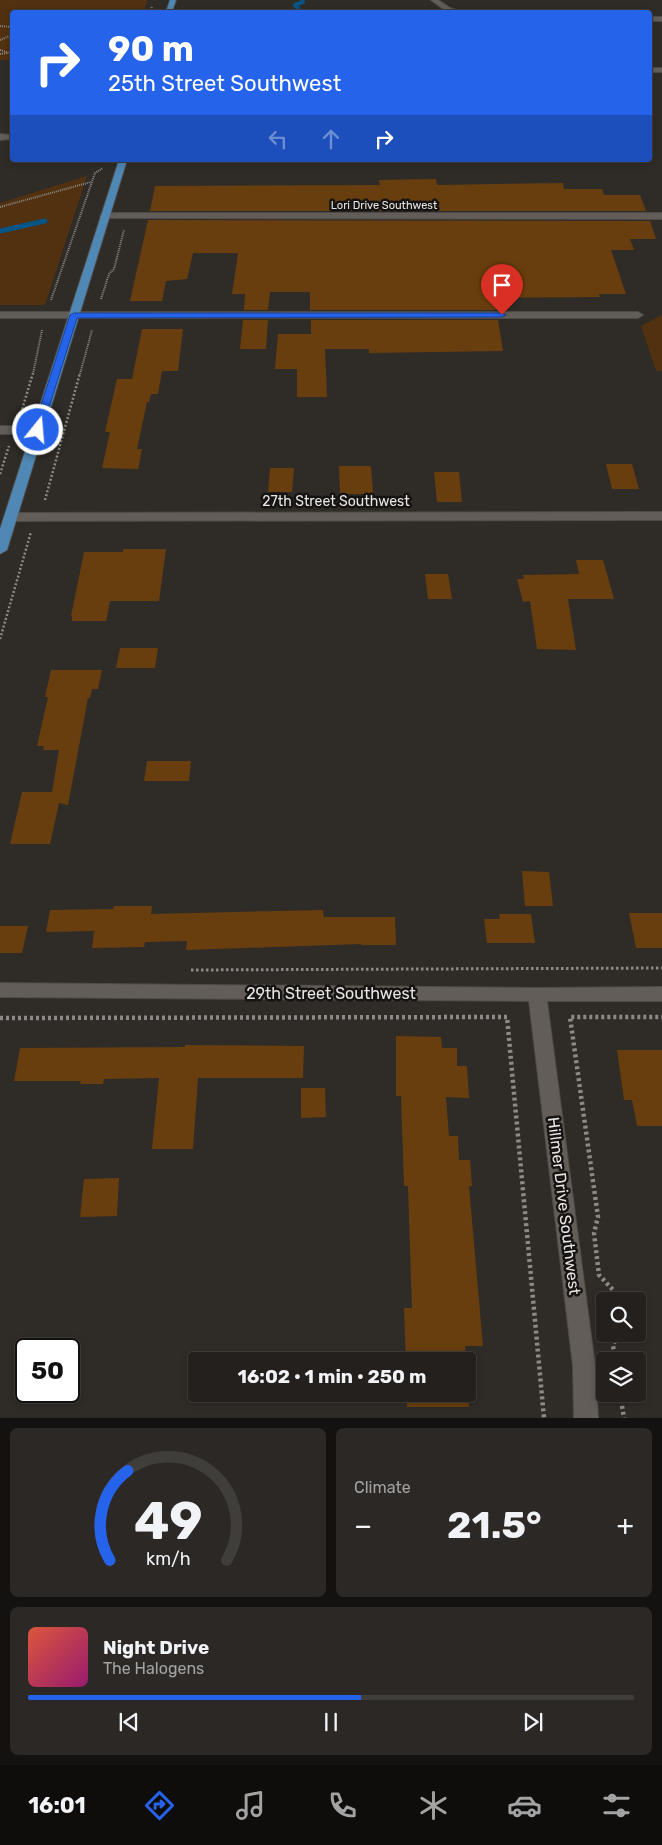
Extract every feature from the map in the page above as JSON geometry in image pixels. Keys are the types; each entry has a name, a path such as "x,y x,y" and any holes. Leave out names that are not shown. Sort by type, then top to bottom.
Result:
{"main road":[{"path":"0,550 122,162"}],"street":[{"path":"434,0 448,10"},
{"name":"Lori Drive Southwest","path":"105,216 662,216"},
{"path":"0,315 638,315"},
{"path":"0,430 38,430"},
{"name":"27th Street Southwest","path":"11,517 662,516"},
{"name":"29th Street Southwest","path":"0,990 537,995 662,994"},
{"name":"Hillmer Drive Southwest","path":"537,995 584,1366 586,1418"}],"path":[{"path":"0,50 8,53"},
{"path":"0,54 8,53"},
{"path":"49,307 95,173 103,168 104,162"},
{"path":"0,207 92,182"},
{"path":"99,307 109,274 114,269 126,224"},
{"path":"18,420 33,375 40,334 44,324"},
{"path":"0,639 39,506 46,498 94,324"},
{"path":"0,474 11,441"},
{"path":"187,970 662,968"},
{"path":"0,1018 507,1017 544,1418"},
{"path":"614,1292 599,1275 594,1232 598,1217 570,1017 662,1017"},
{"path":"621,1402 624,1418"}],"shaded area":[{"path":"0,0 147,0 144,10 10,10 10,60 0,60"},
{"path":"87,176 45,305 0,305 0,203"},
{"path":"662,315 662,371 656,371 641,326"}],"building":[{"path":"436,179 437,185 563,183 564,189 602,189 604,195 640,195 646,211 150,211 155,186 380,185 379,180"},
{"path":"148,220 650,221 656,239 630,239 634,250 611,250 626,294 599,294 600,297 494,298 496,310 310,310 310,292 270,292 268,310 244,310 245,294 232,294 238,253 193,253 187,279 166,281 162,301 130,301"},
{"path":"243,320 268,320 266,349 240,349"},
{"path":"311,320 498,320 503,351 369,353 369,349 325,349 327,397 297,397 297,369 275,369 278,334 311,334"},
{"path":"142,329 183,329 178,371 162,371 158,394 151,394 149,402 147,402 137,449 142,449 138,469 102,468 110,432 105,432 117,379 132,379"},
{"path":"606,464 632,464 639,489 612,489"},
{"path":"339,466 371,466 373,494 340,494"},
{"path":"270,468 294,468 292,492 268,492"},
{"path":"434,472 459,472 462,502 437,502"},
{"path":"123,549 166,549 159,601 110,601 106,621 72,621 71,616 84,552 123,552"},
{"path":"576,560 603,560 614,599 568,599 576,650 537,649 530,601 523,602 517,579 524,579 523,575 579,574"},
{"path":"425,574 448,574 452,599 428,599"},
{"path":"120,648 158,648 155,668 116,668"},
{"path":"51,670 102,670 98,689 92,689 90,698 88,698 68,805 59,803 50,844 10,844 22,792 52,792 59,750 43,750 44,746 37,746 48,697 45,697"},
{"path":"147,761 191,761 189,781 144,781"},
{"path":"522,871 549,872 553,906 525,906"},
{"path":"114,906 152,906 151,914 323,910 324,917 395,917 396,945 361,944 186,950 187,941 145,942 144,947 92,948 94,931 46,932 50,910 113,909"},
{"path":"629,913 662,913 662,948 636,948"},
{"path":"499,914 531,914 535,943 487,943 484,919 500,919"},
{"path":"0,926 28,926 22,953 0,953"},
{"path":"396,1036 441,1037 442,1048 457,1048 457,1066 467,1066 469,1098 446,1097 449,1136 458,1136 459,1160 470,1160 472,1186 469,1186 483,1346 465,1346 465,1352 406,1352 404,1308 412,1308 408,1186 404,1186 401,1096 396,1096"},
{"path":"185,1045 304,1046 303,1078 198,1078 193,1149 152,1149 159,1078 104,1079 103,1084 80,1084 81,1081 14,1081 20,1048 185,1047"},
{"path":"617,1050 662,1050 662,1126 637,1126 632,1100 624,1100"},
{"path":"301,1088 325,1088 326,1117 301,1118"},
{"path":"119,1178 117,1216 80,1217 84,1179"},
{"path":"407,1402 469,1402 469,1407 407,1407"}],"waterway":[{"path":"297,10 298,8 295,5 303,2 302,0"},
{"path":"0,231 45,221"}],"route":[{"path":"38,430 74,315 502,315"}]}
